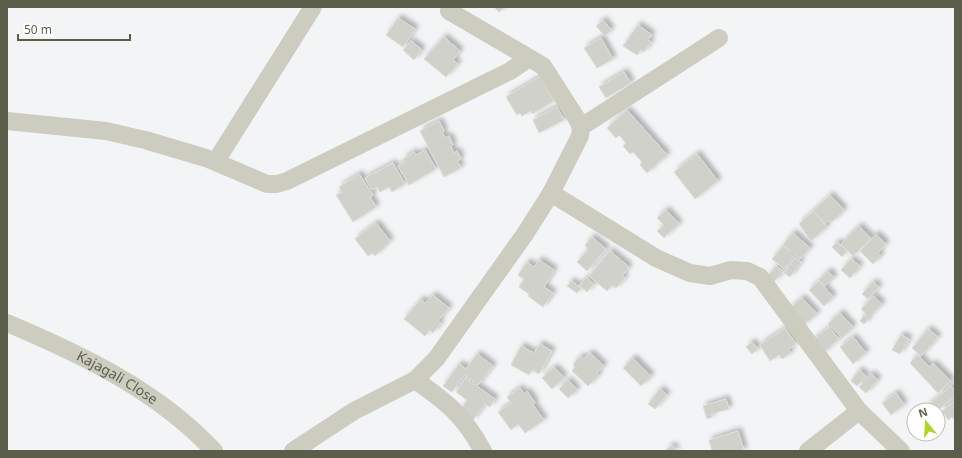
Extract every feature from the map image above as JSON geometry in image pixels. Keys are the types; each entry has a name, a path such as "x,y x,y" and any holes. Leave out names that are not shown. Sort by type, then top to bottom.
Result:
{"street":[{"path":"216,161 312,7"},
{"path":"293,451 354,411 415,380 436,359 479,300 551,193 580,136 581,127 577,118 543,66 449,11"},
{"path":"581,127 719,38"},
{"path":"7,121 106,131 216,161 267,184 277,184 287,181 510,71 529,58"},
{"path":"551,193 656,258 690,272 710,276 731,270 747,271 760,277 859,412 901,451"},
{"name":"Kajagali Close","path":"7,323 90,360 133,384 195,431 214,451"},
{"path":"415,380 450,404 474,434 483,451"},
{"path":"808,451 859,412"}],"building":[{"path":"494,7 505,7 499,12"},
{"path":"398,18 415,29 403,47 386,35"},
{"path":"603,20 611,30 605,36 596,26"},
{"path":"638,25 652,35 648,40 651,42 644,52 641,50 637,55 623,46"},
{"path":"444,37 460,51 453,60 458,64 446,77 424,59"},
{"path":"601,38 613,59 597,68 584,48"},
{"path":"411,41 422,50 414,60 403,50"},
{"path":"624,72 631,83 606,98 599,87"},
{"path":"540,77 554,101 532,114 531,111 522,116 520,113 517,115 506,97"},
{"path":"557,107 564,120 539,133 533,120"},
{"path":"627,110 667,155 647,173 640,165 642,162 633,152 630,154 623,146 626,143 619,135 616,138 607,128"},
{"path":"439,121 444,131 442,132 445,138 449,136 453,145 451,147 454,153 457,151 461,159 457,161 461,168 444,177 420,131"},
{"path":"425,150 436,169 409,185 398,166 405,162 403,159 414,152 416,155"},
{"path":"697,154 718,181 695,199 674,172"},
{"path":"393,163 405,184 392,192 389,187 380,192 377,187 372,190 365,178"},
{"path":"359,174 373,195 370,197 376,207 353,222 336,195 342,192 339,187"},
{"path":"830,195 844,210 832,222 829,220 825,224 813,211"},
{"path":"666,210 679,224 664,238 657,231 664,225 657,218"},
{"path":"813,211 827,227 811,241 799,224"},
{"path":"376,223 390,241 375,256 373,253 368,256 355,239"},
{"path":"859,226 871,238 853,256 841,244"},
{"path":"793,233 810,248 800,259 783,244"},
{"path":"876,234 886,244 878,253 881,256 873,264 860,251"},
{"path":"592,237 606,249 587,271 577,262 588,250 585,245"},
{"path":"837,242 847,251 842,257 832,247"},
{"path":"783,246 794,256 784,269 772,259"},
{"path":"610,251 629,267 622,276 625,278 616,288 612,285 607,291 589,276"},
{"path":"795,258 801,262 790,277 784,273"},
{"path":"851,259 860,266 850,278 841,270"},
{"path":"539,260 554,270 544,287 553,293 543,307 519,287 524,279 518,275 527,262 534,267"},
{"path":"776,266 783,271 774,282 767,277"},
{"path":"828,271 834,277 825,286 819,280"},
{"path":"587,277 594,284 587,292 579,285"},
{"path":"571,281 581,288 577,293 567,286"},
{"path":"819,281 833,297 824,306 809,290"},
{"path":"873,282 879,287 868,299 862,294"},
{"path":"433,295 449,308 438,321 441,323 433,333 430,330 425,336 404,319 421,299 425,303"},
{"path":"874,296 882,304 869,317 861,309"},
{"path":"802,298 817,314 804,325 789,309"},
{"path":"840,313 853,327 842,338 828,324"},
{"path":"864,315 869,319 864,324 860,321"},
{"path":"829,327 839,339 822,354 811,342"},
{"path":"785,328 796,344 788,350 791,353 782,359 779,355 770,361 760,345"},
{"path":"928,329 938,337 921,356 912,348"},
{"path":"901,335 909,339 900,354 892,350"},
{"path":"853,337 866,353 853,364 840,347"},
{"path":"752,342 758,349 752,354 746,347"},
{"path":"540,344 552,351 539,374 532,370 529,375 511,365 521,346 534,353"},
{"path":"590,353 604,366 597,373 599,375 588,386 572,371 575,367 573,364 581,356 583,359"},
{"path":"477,354 493,366 478,385 464,375 452,392 443,386 459,364 466,369"},
{"path":"918,355 929,367 933,363 951,381 938,393 910,363"},
{"path":"633,358 651,376 641,386 623,368"},
{"path":"554,367 564,377 552,389 542,378"},
{"path":"859,370 866,376 857,386 851,381"},
{"path":"871,374 878,380 866,393 859,387"},
{"path":"465,378 495,399 490,407 485,404 473,420 460,411 467,400 456,392"},
{"path":"568,380 577,390 568,398 559,389"},
{"path":"951,386 955,391 955,396 946,404 946,402 932,402"},
{"path":"520,388 524,394 527,391 535,403 533,405 544,420 525,433 518,424 511,430 498,412 511,403 507,397"},
{"path":"660,389 667,395 655,409 648,404"},
{"path":"896,393 904,405 891,415 882,403"},
{"path":"726,399 729,409 711,414 712,417 707,419 703,406"},
{"path":"955,401 955,420 952,417 948,420 946,417 946,408"},
{"path":"738,431 744,451 712,451 709,440"},
{"path":"672,445 677,451 665,451"}]}
